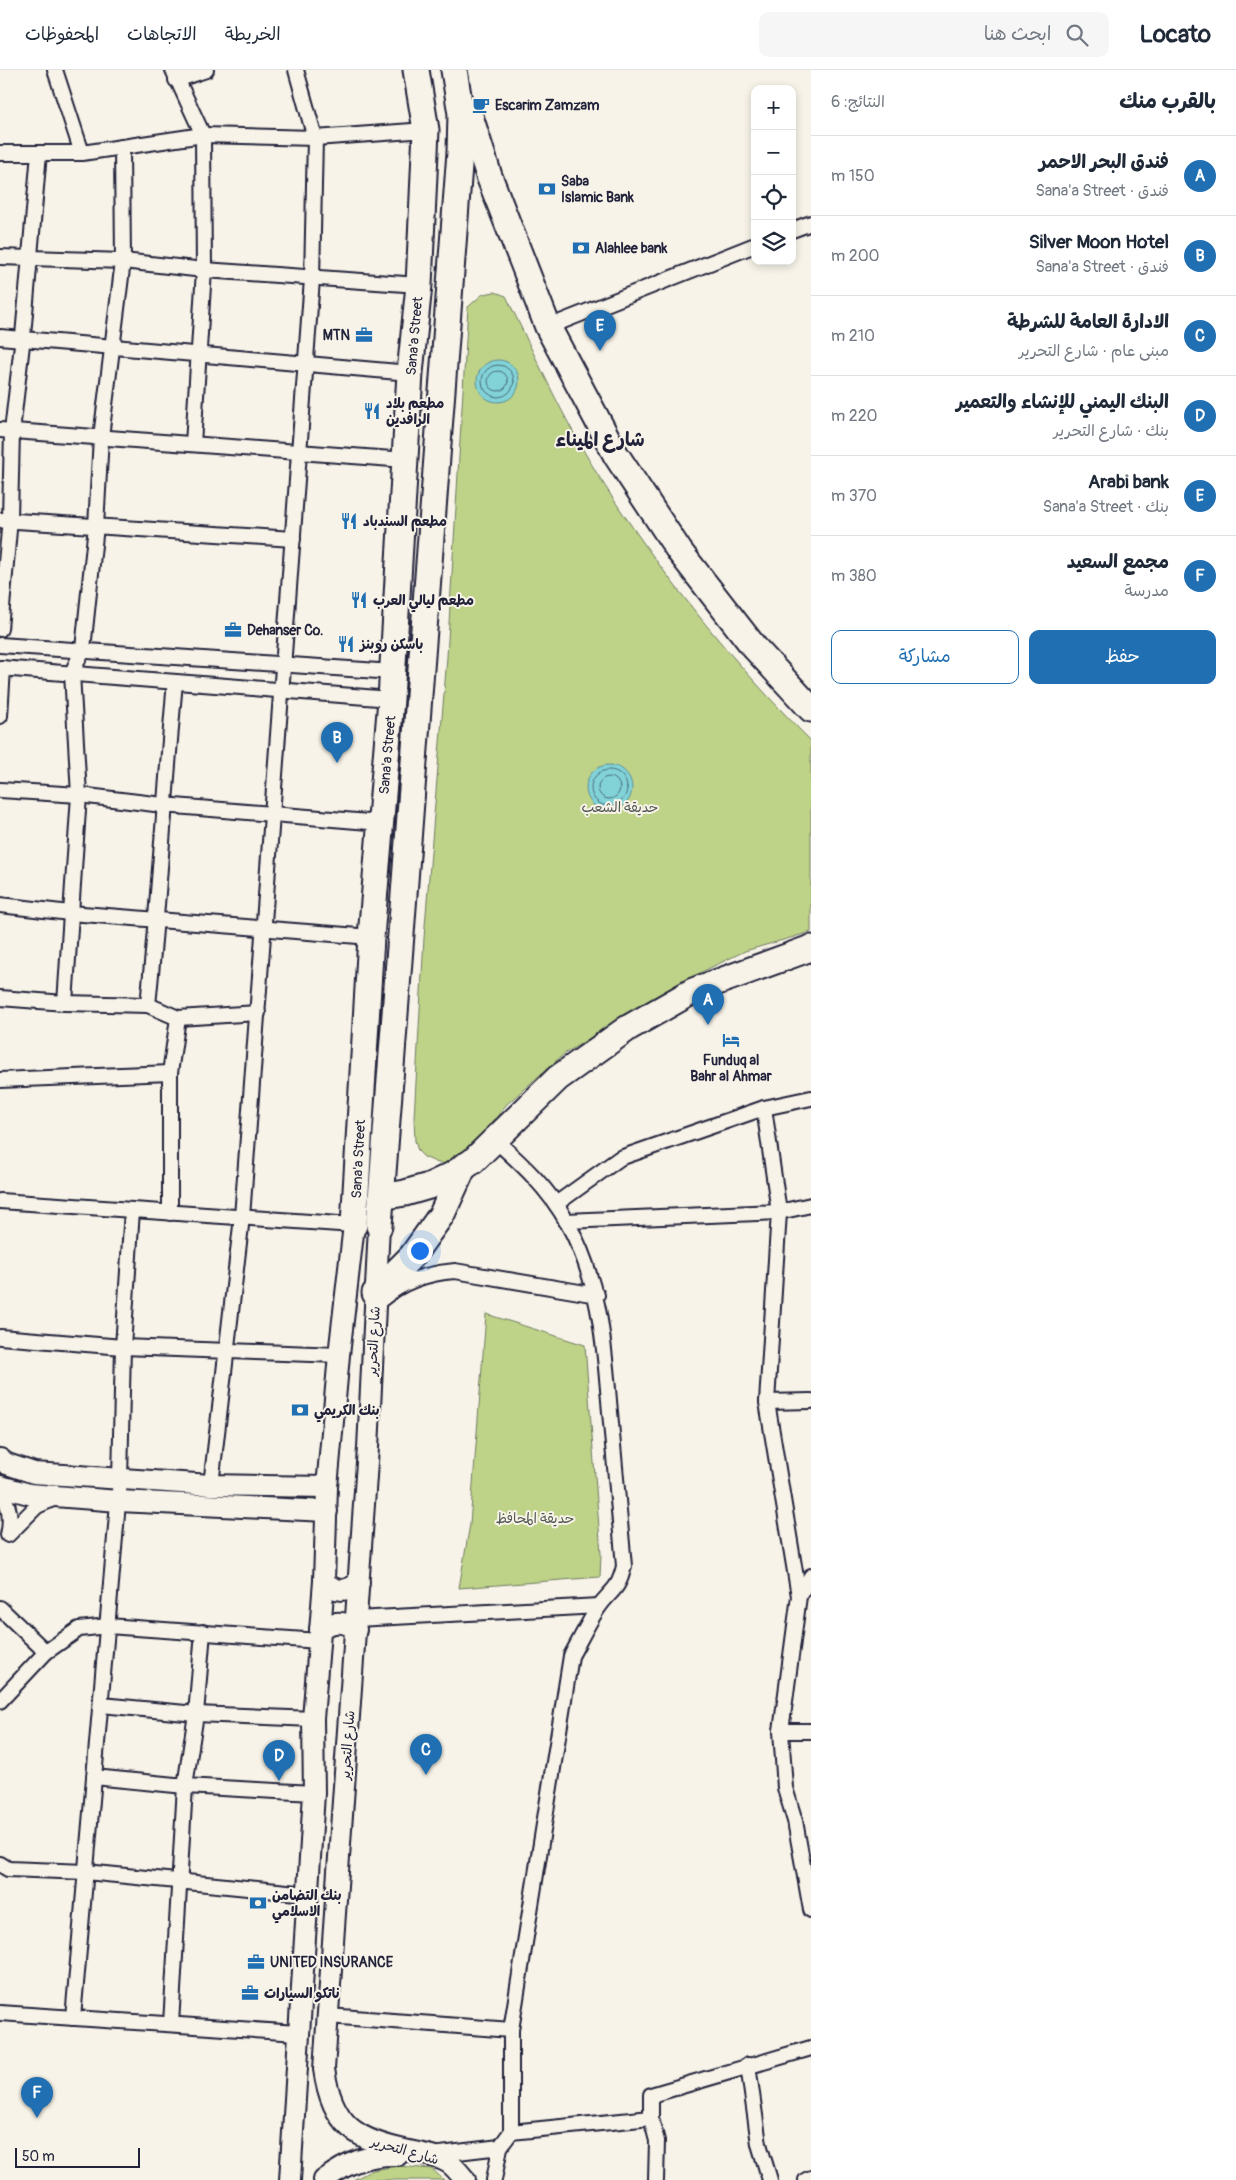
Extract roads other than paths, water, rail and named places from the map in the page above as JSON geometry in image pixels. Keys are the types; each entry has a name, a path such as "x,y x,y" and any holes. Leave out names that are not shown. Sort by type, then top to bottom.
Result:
{"highway":[{"name":"Sana'a Street","path":"354,1225 371,937 392,699 410,372 419,285 426,130 416,70"},
{"name":"Sana'a Street","path":"379,1226 461,123 454,70"},
{"path":"454,70 489,176 548,327 616,456 680,552 754,647 811,709"},
{"name":"Sana'a Street","path":"381,1197 429,1186 473,1161 558,1078 628,1028 693,991 811,948"},
{"path":"375,1300 412,1256 442,1214 464,1166"}],"main road":[{"path":"290,2180 314,1793 314,1719 324,1581 327,1487 339,1355 354,1225"},
{"name":"شارع التحرير","path":"379,1226 368,1448 324,2069 327,2092 336,2111 349,2126 364,2138 383,2146 428,2155 449,2163 466,2180"},
{"path":"0,1459 7,1464 34,1473 211,1485 327,1487"},
{"path":"0,1486 28,1494 59,1497 327,1511"},
{"path":"324,1581 332,1589 340,1591 348,1590 359,1583"},
{"path":"320,1635 327,1624 342,1623 356,1625"},
{"path":"324,2180 342,2167 358,2159 381,2154 428,2155"}],"street":[{"path":"55,70 82,153"},
{"path":"193,444 204,270 203,135 175,75 206,70"},
{"path":"211,1485 242,1218 312,279 315,138 296,70"},
{"path":"0,153 82,153 203,135 315,138 426,130"},
{"path":"65,1003 79,795 72,673 82,650 96,526 101,437 123,262 122,147"},
{"path":"0,630 6,430 22,339 39,153"},
{"path":"796,229 811,223"},
{"path":"548,327 751,247"},
{"path":"0,257 123,262 312,279 419,285"},
{"path":"0,337 410,372"},
{"path":"6,430 406,460"},
{"path":"4,520 293,539"},
{"path":"0,645 393,672"},
{"path":"0,716 2,668 392,699"},
{"path":"148,1005 157,919 163,805 175,682"},
{"path":"0,790 79,795 163,805 381,823"},
{"path":"0,905 70,913 371,937"},
{"path":"0,998 65,1003 148,1005 178,1018 258,1012"},
{"path":"170,1213 170,1073 178,1018"},
{"path":"0,1080 170,1073"},
{"path":"556,1204 620,1158 764,1108 811,1098"},
{"path":"764,1108 779,1212 767,1402 799,1596 782,1731 785,1788 795,1821 811,1910"},
{"path":"494,2180 500,2147 511,2132 511,2030 571,1656 599,1606 614,1592 621,1581 624,1566 603,1334 596,1295 584,1257 556,1204 528,1169 495,1140"},
{"path":"0,1201 354,1225"},
{"path":"566,1221 779,1212 811,1205"},
{"path":"73,2018 119,1501 123,1347 132,1210"},
{"path":"375,1300 386,1296 413,1280 439,1272 455,1271 596,1295"},
{"path":"0,1337 123,1347 339,1355"},
{"path":"767,1402 811,1401"},
{"path":"0,1491 10,1510 11,1522 4,1539"},
{"path":"4,1539 37,1506 45,1501 59,1497"},
{"path":"799,1596 811,1576"},
{"path":"356,1625 599,1606"},
{"path":"0,1608 46,1652"},
{"path":"2,1694 46,1652 80,1628 108,1626 203,1632 320,1635"},
{"path":"171,2024 185,1786 196,1714 203,1632"},
{"path":"101,1705 196,1714 314,1719"},
{"path":"782,1731 811,1731"},
{"path":"94,1777 185,1786 314,1793"},
{"path":"0,1864 8,1869 86,1872 307,1894"},
{"path":"0,2013 298,2033"},
{"path":"328,2016 511,2030"},
{"path":"656,2180 657,2141 651,2118 651,2095 811,2048"},
{"path":"748,2066 759,2144 770,2180"},
{"path":"511,2132 651,2118"},
{"path":"428,2155 500,2147"},
{"path":"806,2180 811,2178"}],"water":[{"path":"502,360 510,363 516,369 519,381 516,393 510,399 494,402 486,399 480,393 477,377 480,369 486,363"},
{"path":"609,765 622,769 628,775 632,788 628,801 622,807 609,811 596,807 590,801 586,788 590,775 596,769"}],"place":[{"name":"Escarim Zamzam","path":"481,105"},
{"name":"Saba Islamic Bank","path":"547,189"},
{"name":"Alahlee bank","path":"581,248"},
{"name":"MTN","path":"364,335"},
{"name":"Arabi bank","path":"600,351"},
{"name":"مطعم بلاد الرافدين","path":"372,411"},
{"name":"مطعم السندباد","path":"349,521"},
{"name":"مطعم ليالي العرب","path":"359,600"},
{"name":"Dehanser Co.","path":"233,630"},
{"name":"باسكن روبنز","path":"346,644"},
{"name":"Silver Moon Hotel","path":"337,763"},
{"name":"فندق البحر الاحمر","path":"708,1025"},
{"name":"Funduq al Bahr al Ahmar","path":"731,1040"},
{"name":"بنك الكريمي","path":"300,1410"},
{"name":"الادارة العامة للشرطة","path":"426,1775"},
{"name":"البنك اليمني للإنشاء والتعمير","path":"279,1781"},
{"name":"بنك التضامن الاسلامي","path":"258,1903"},
{"name":"UNITED INSURANCE","path":"256,1962"},
{"name":"ناتكو السيارات","path":"250,1993"},
{"name":"مجمع السعيد","path":"37,2118"}],"district":[{"name":"شارع الميناء","path":"600,439"}],"park label":[{"name":"حديقة الشعب","path":"620,807"},
{"name":"حديقة المحافظ","path":"535,1518"}]}
